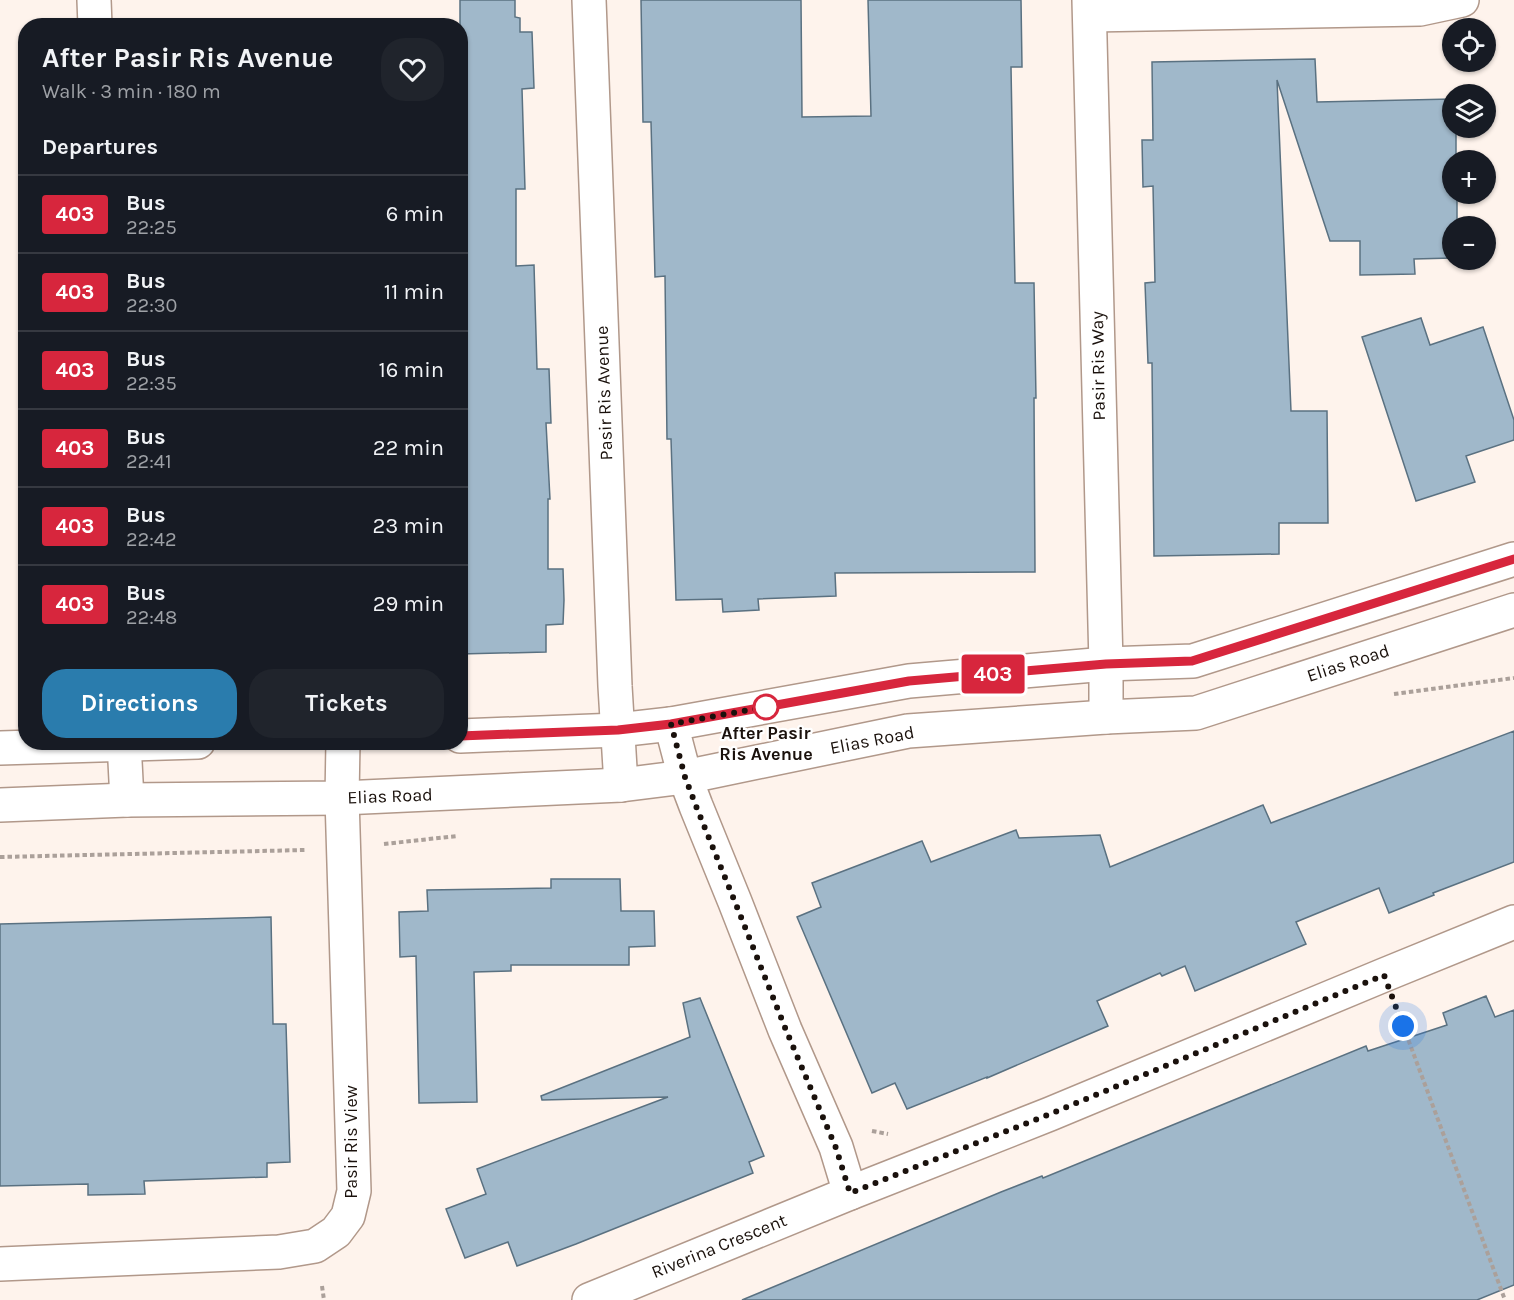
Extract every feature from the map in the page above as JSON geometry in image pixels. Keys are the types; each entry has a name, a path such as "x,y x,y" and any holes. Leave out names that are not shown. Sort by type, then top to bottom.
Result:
{"street":[{"path":"94,0 95,18"},
{"name":"Pasir Ris Avenue","path":"589,0 615,686 621,785"},
{"name":"Pasir Ris Way","path":"1106,717 1090,7 1420,9 1462,0"},
{"path":"468,736 618,730 671,724 909,681 1106,664 1192,661 1514,559"},
{"name":"Elias Road","path":"0,805 127,800 342,798 621,785 685,777 908,731 1196,713 1514,610"},
{"path":"671,724 685,777 786,1030 836,1148 850,1193"},
{"path":"0,748 18,747"},
{"path":"124,750 127,800"},
{"name":"Pasir Ris View","path":"0,1264 279,1252 315,1246 336,1232 348,1216 354,1191 343,849 343,750"},
{"name":"Riverina Crescent","path":"589,1300 1050,1114 1514,922"}],"path":[{"path":"0,857 343,849"},
{"path":"1384,975 1505,1300"},
{"path":"866,1125 874,1132 891,1134"},
{"path":"323,1291 324,1300"}],"building":[{"path":"460,0 515,0 515,17 520,18 520,32 532,32 534,88 522,89 525,189 516,189 516,266 534,265 537,369 549,369 551,423 546,423 550,499 548,499 548,569 563,569 564,600 563,624 546,625 546,652 468,654 468,18 460,18"},
{"path":"641,0 801,0 802,117 871,116 868,0 1021,0 1022,67 1011,67 1015,283 1034,283 1035,572 835,573 836,596 758,599 759,610 723,612 722,599 676,600 671,439 667,439 665,276 655,277 651,122 643,122"},
{"path":"1315,59 1317,102 1442,99 1442,138 1456,138 1456,150 1442,150 1442,204 1457,204 1457,216 1442,216 1442,258 1414,259 1415,274 1360,275 1360,241 1330,241 1277,80 1291,411 1327,411 1328,523 1279,523 1279,554 1154,556 1152,363 1148,363 1145,283 1155,282 1153,186 1143,187 1142,140 1153,140 1152,62"},
{"path":"1421,318 1430,345 1483,327 1514,420 1514,440 1466,456 1475,482 1416,501 1362,337"},
{"path":"1514,731 1514,862 1433,893 1434,895 1389,913 1379,888 1296,922 1306,944 1195,991 1185,966 1162,976 1160,973 1097,1001 1108,1026 987,1078 907,1109 895,1083 872,1093 797,917 821,907 812,883 922,841 931,862 1016,830 1019,838 1100,835 1110,867 1263,805 1271,823"},
{"path":"551,879 620,879 621,911 654,911 655,946 629,947 629,965 511,965 511,971 474,972 477,1102 419,1103 416,956 400,957 399,912 428,911 427,890 551,888"},
{"path":"271,917 273,1024 286,1024 290,1162 267,1163 267,1177 144,1181 145,1194 88,1195 88,1184 0,1186 0,924"},
{"path":"1486,996 1495,1017 1514,1010 1514,1285 1477,1300 742,1300 1001,1192 1042,1176 1043,1178 1366,1046 1368,1051 1447,1025 1443,1013"},
{"path":"700,998 764,1156 749,1162 753,1173 517,1266 508,1242 465,1258 446,1209 486,1194 477,1169 668,1097 542,1100 541,1096 690,1037 683,1003"}],"bus line":[{"name":"403","path":"468,736 618,730 671,724 909,681 1106,664 1192,661 1514,559"}],"place":[{"name":"After Pasir Ris Avenue","path":"766,707"}],"route":[{"path":"766,707 671,724 685,777 696,806 836,1148 850,1193 1153,1072 1384,975 1403,1026"}]}
